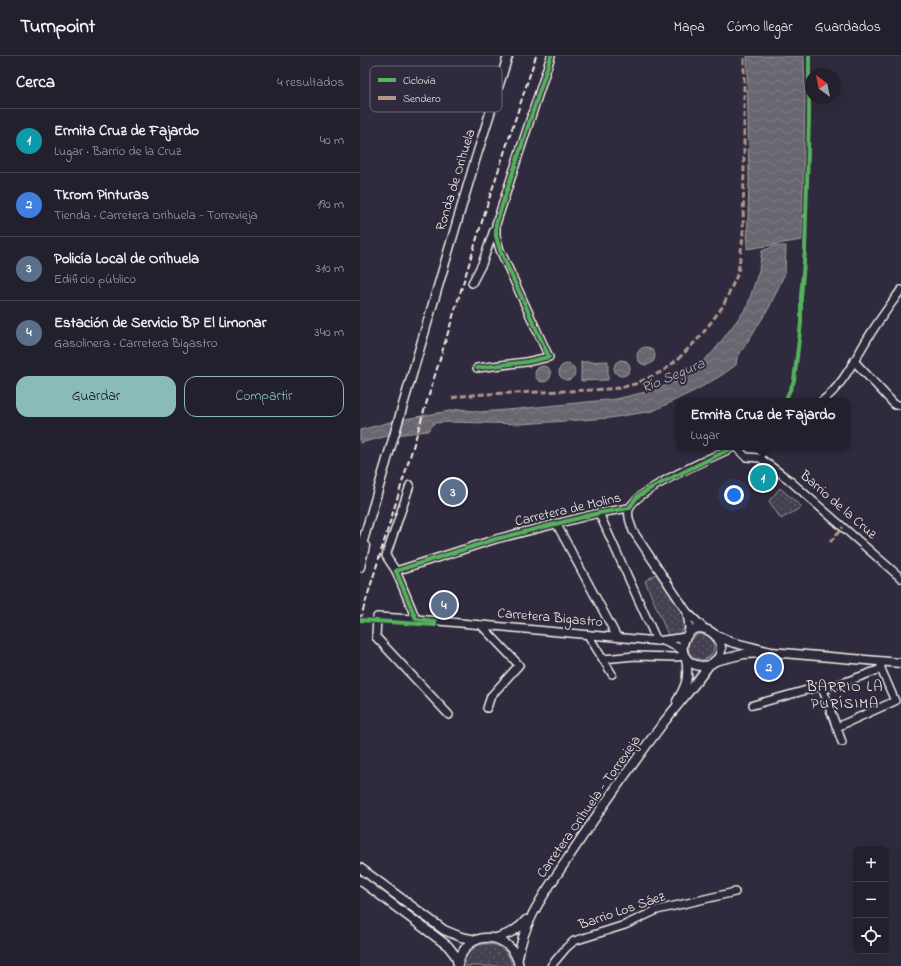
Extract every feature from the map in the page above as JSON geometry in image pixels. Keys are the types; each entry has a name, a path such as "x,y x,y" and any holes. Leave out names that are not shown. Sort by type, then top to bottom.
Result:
{"main road":[{"name":"Ronda de Orihuela","path":"502,75 508,56"},
{"name":"Ronda de Orihuela","path":"361,547 490,112"},
{"name":"Ronda de Orihuela","path":"360,567 392,446"},
{"path":"771,652 744,654 703,666 696,666 690,663 684,655 683,646 687,636 696,630 705,629 731,642 771,652 881,665 901,663"},
{"path":"712,663 720,651 719,640 716,635"},
{"name":"Carretera Orihuela - Torrevieja","path":"518,962 520,942 536,908 617,787 665,721 685,686 688,672 684,655"},
{"name":"Carretera Orihuela - Torrevieja","path":"665,721 712,663"},
{"path":"360,868 444,930 460,937 476,940"},
{"path":"360,880 436,935 455,955 458,965"},
{"name":"Carretera Orihuela - Torrevieja","path":"476,940 483,938 496,938 510,933 519,928 536,908"},
{"path":"496,938 505,942 513,949 518,962"},
{"path":"458,965 461,954 468,945 476,940"}],"street":[{"path":"472,283 482,264 496,224 551,56"},
{"path":"477,368 526,362 549,357 500,250 496,236 496,224"},
{"path":"825,398 836,387 901,290"},
{"path":"854,361 895,405 901,405"},
{"name":"Carretera de Molins","path":"705,629 687,612 633,531 629,518 629,508 637,497 651,488 729,450"},
{"name":"Barrio de la Cruz","path":"738,450 746,457 760,458 789,480 901,578"},
{"path":"410,485 386,556 396,571 416,619"},
{"name":"Carretera de Molins","path":"396,571 496,539 556,523 629,508"},
{"path":"599,513 660,641"},
{"path":"556,523 617,637"},
{"path":"687,612 689,628 687,636"},
{"name":"Carretera Bigastro","path":"449,716 376,637 377,617 416,619 660,641 677,647 684,655"},
{"path":"481,625 519,665 491,696 487,708"},
{"path":"588,635 612,674"},
{"name":"Carretera Bigastro","path":"660,641 687,636"},
{"path":"603,659 635,656 676,657 684,655"},
{"path":"823,690 881,665 895,701 837,727"},
{"path":"753,705 821,686 842,742"},
{"name":"Barrio Los Sáez","path":"551,966 574,941 625,925 657,910 734,892"}],"shaded area":[{"path":"780,488 802,507 781,519 769,501"},
{"path":"656,574 685,617 685,626 679,634 669,637 645,581"},
{"path":"701,634 710,638 714,647 710,656 701,660 692,656 688,647 692,638"},
{"path":"482,944 498,946 511,960 512,966 463,966 465,958 470,952"}],"water":[{"path":"747,56 804,56 805,102 802,240 747,249 749,181"},
{"path":"774,246 786,246 785,273 769,308 737,358 736,365 698,389 680,398 676,398 676,400 653,411 610,418 521,424 434,423 428,431 388,436 360,443 360,430 394,421 460,409 480,412 518,409 616,399 658,389 685,376 713,352 747,307 759,270 762,251"},
{"path":"646,347 652,350 655,356 652,362 646,365 640,362 637,356 640,350"},
{"path":"619,360 625,360 630,365 628,374 625,376 619,376 614,371 614,365"},
{"path":"608,361 608,380 581,381 581,362"},
{"path":"567,364 574,369 575,372 570,379 567,380 560,375 559,372 564,365"},
{"path":"543,366 550,371 551,374 546,381 543,382 536,377 535,374 540,367"}],"railway":[{"path":"360,620 488,202 536,56"}],"marked path":[{"path":"452,398 485,394 620,388 635,384 663,371 678,359 700,337 723,306 738,273 743,236 744,56"},
{"path":"830,542 843,527"}],"cycle path":[{"path":"477,368 526,362 549,357 500,250 496,236 496,224 551,56"},
{"path":"786,398 794,381 801,323 801,297 805,250 809,116 809,56"},
{"path":"360,620 435,625 435,621 416,619 396,571 496,539 599,513 629,508 637,497 651,488 728,450"}],"place":[{"name":"Ermita Cruz de Fajardo","path":"763,478"},
{"name":"Policía Local de Orihuela","path":"453,492"},
{"name":"Estación de Servicio BP El Limonar","path":"444,605"},
{"name":"Tkrom Pinturas","path":"769,667"}],"district":[{"name":"BARRIO LA PURÍSIMA","path":"845,696"}],"water label":[{"name":"Río Segura","path":"673,376"}]}
